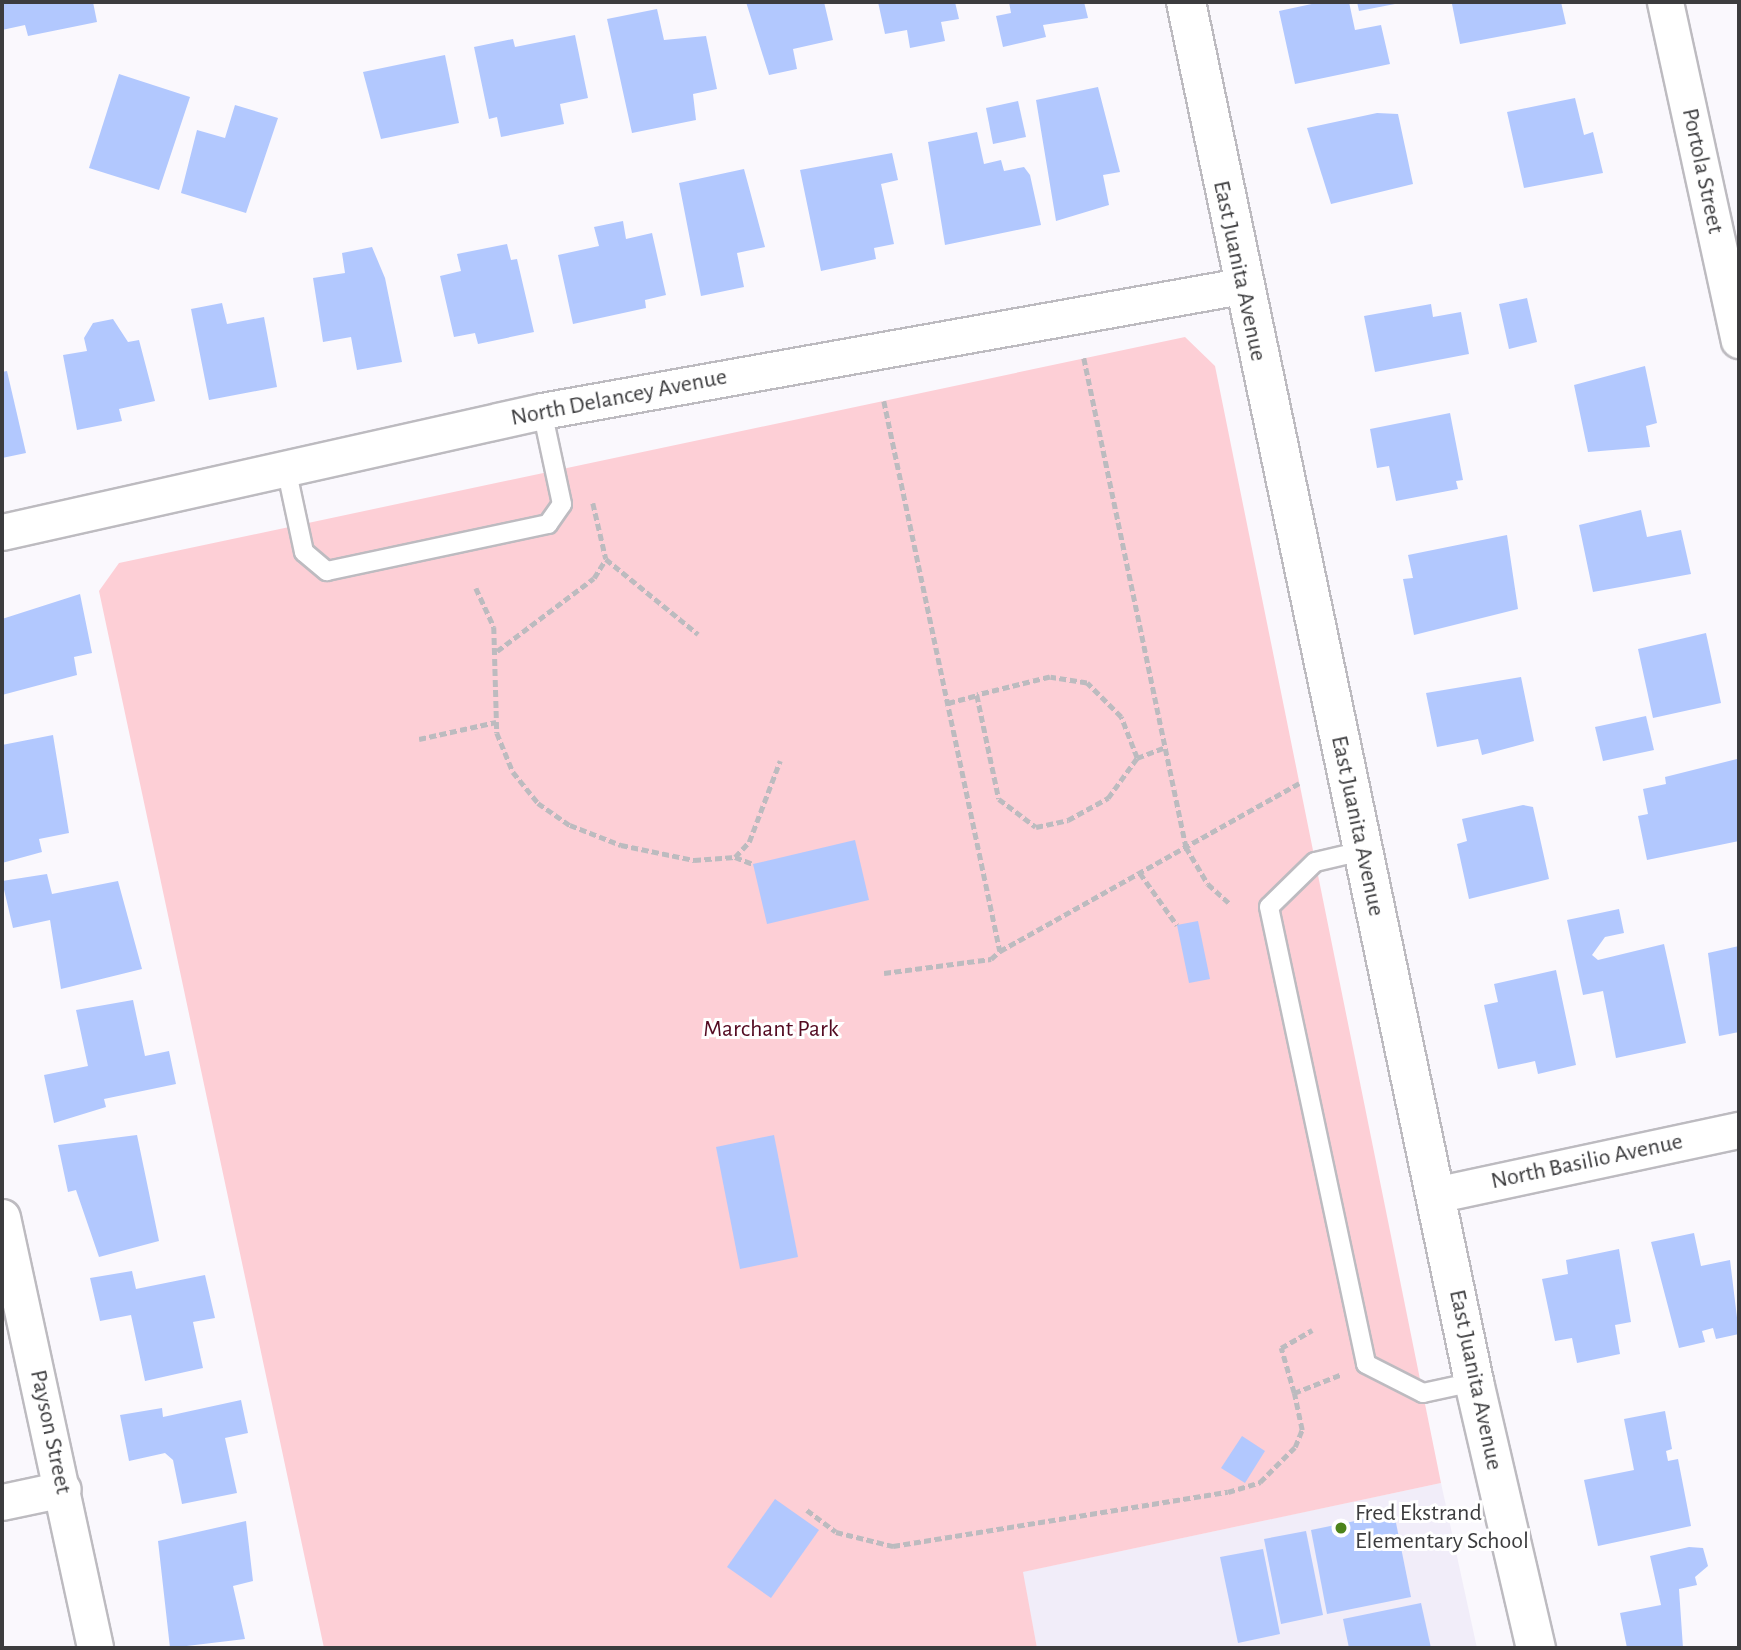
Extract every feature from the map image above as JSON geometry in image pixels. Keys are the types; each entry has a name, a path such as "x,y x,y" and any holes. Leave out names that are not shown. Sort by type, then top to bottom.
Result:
{"street":[{"name":"East Juanita Avenue","path":"1185,2 1241,286 1474,1382 1536,1648"},
{"name":"Portola Street","path":"1665,2 1739,340"},
{"name":"North Delancey Avenue","path":"2,531 542,411 1241,286"},
{"name":"North Basilio Avenue","path":"1435,1195 1739,1130"},
{"name":"Payson Street","path":"2,1217 95,1648"},
{"path":"2,1502 62,1489"}],"lane":[{"path":"286,468 304,552 327,571 548,524 562,503 542,411"},
{"path":"1362,851 1315,862 1269,907 1271,920 1366,1364 1423,1393 1474,1382"}],"path":[{"path":"1084,358 1186,847 1208,884 1230,904"},
{"path":"884,401 1000,951"},
{"path":"591,491 606,559 698,634"},
{"path":"497,651 594,578 606,559"},
{"path":"476,588 487,605 497,651 496,722 513,772 538,803 570,825 621,845 694,860 735,856 753,864"},
{"path":"948,703 1050,677 1087,683 1121,717 1137,758"},
{"path":"977,695 999,799 1036,827 1068,820 1108,798 1137,758 1166,747"},
{"path":"419,739 496,722"},
{"path":"735,856 749,842 780,761"},
{"path":"884,973 991,959 1000,951 1299,783"},
{"path":"1140,873 1177,925"},
{"path":"807,1510 836,1532 893,1546 1228,1492 1260,1482 1295,1447 1302,1430 1281,1348 1312,1330"},
{"path":"1294,1393 1342,1374"}],"shaded area":[{"name":"Fred Ekstrand Elementary School","path":"1441,1483 1477,1648 1037,1648 1022,1572"}],"green space":[{"name":"Marchant Park","path":"1185,337 1215,366 1441,1483 1023,1572 1037,1648 324,1648 99,591 119,563"}],"building":[{"path":"2,2 93,2 97,22 28,36 25,25 2,30"},
{"path":"746,2 824,2 833,40 793,49 797,69 769,75"},
{"path":"878,2 955,2 959,19 941,22 945,41 910,48 907,30 885,34"},
{"path":"1009,2 1084,2 1088,18 1043,25 1046,37 1003,47 996,16 1011,13"},
{"path":"1321,2 1349,2 1355,30 1381,25 1390,64 1295,84 1279,11"},
{"path":"1357,2 1400,2 1400,3 1359,11"},
{"path":"1561,2 1566,24 1460,44 1452,4"},
{"path":"657,9 664,40 706,36 717,89 693,94 696,120 632,133 607,19"},
{"path":"575,35 588,98 560,104 564,124 501,137 497,117 489,119 474,47 513,39 515,47"},
{"path":"445,55 459,123 381,139 363,72"},
{"path":"119,74 190,97 159,190 89,168"},
{"path":"1098,87 1120,172 1103,175 1109,205 1056,221 1036,100"},
{"path":"1575,98 1584,135 1593,132 1603,173 1524,188 1507,112"},
{"path":"1018,101 1026,137 993,144 986,108"},
{"path":"235,105 278,118 246,213 181,193 197,130 225,138"},
{"path":"1377,113 1398,114 1413,184 1331,204 1307,128"},
{"path":"977,132 984,164 1001,160 1004,171 1024,167 1030,175 1041,225 945,245 928,142"},
{"path":"892,153 898,180 881,184 894,244 874,248 876,259 821,271 800,170"},
{"path":"744,169 765,247 737,253 744,287 701,296 679,183"},
{"path":"623,221 626,239 652,233 666,295 645,300 646,308 573,324 558,255 599,246 594,227"},
{"path":"507,244 511,260 517,259 534,332 478,344 475,333 454,337 440,276 461,271 457,254"},
{"path":"372,247 385,278 402,362 357,370 351,337 323,342 313,278 345,273 342,253"},
{"path":"1527,298 1537,342 1509,349 1499,304"},
{"path":"222,303 227,324 264,317 277,387 209,400 191,309"},
{"path":"1431,304 1433,317 1461,312 1469,354 1375,372 1364,316"},
{"path":"113,319 128,342 139,340 155,401 119,409 122,421 77,430 63,355 87,351 84,338 93,323"},
{"path":"1645,366 1657,423 1646,426 1650,447 1588,452 1574,385"},
{"path":"7,371 26,453 2,458 2,372"},
{"path":"1450,413 1463,480 1456,481 1458,489 1396,501 1389,466 1377,468 1370,429"},
{"path":"1641,510 1647,537 1681,530 1691,574 1593,592 1579,525"},
{"path":"1507,535 1518,609 1414,635 1403,579 1413,578 1408,555"},
{"path":"80,594 92,653 74,657 77,675 2,695 2,619"},
{"path":"1706,633 1721,703 1653,718 1638,649"},
{"path":"1521,677 1534,741 1482,755 1478,739 1437,747 1426,693"},
{"path":"1646,716 1654,750 1603,761 1595,727"},
{"path":"53,735 69,833 39,839 42,852 2,863 2,745"},
{"path":"1737,759 1739,841 1647,860 1638,816 1648,814 1643,789 1666,784 1665,777"},
{"path":"1523,805 1533,807 1549,879 1469,899 1457,844 1467,841 1462,819"},
{"path":"855,840 869,900 767,924 753,864"},
{"path":"47,874 52,894 118,881 142,969 61,989 50,920 13,928 2,881"},
{"path":"1619,909 1624,933 1605,937 1592,955 1598,960 1664,944 1686,1043 1616,1058 1603,991 1583,995 1567,920"},
{"path":"1198,921 1210,979 1189,983 1177,925"},
{"path":"1739,946 1739,1032 1719,1036 1708,953"},
{"path":"1556,970 1576,1065 1538,1074 1535,1061 1498,1069 1484,1005 1498,1002 1494,984"},
{"path":"133,1000 145,1056 169,1051 176,1084 104,1099 106,1107 54,1123 44,1075 88,1066 76,1010"},
{"path":"137,1135 159,1241 99,1257 76,1190 68,1192 58,1145"},
{"path":"774,1135 798,1257 740,1269 716,1147"},
{"path":"1694,1233 1701,1266 1730,1260 1739,1334 1716,1339 1713,1328 1702,1331 1705,1342 1679,1348 1651,1242"},
{"path":"1619,1249 1631,1322 1615,1325 1620,1354 1577,1363 1572,1338 1555,1341 1542,1279 1568,1274 1566,1260"},
{"path":"132,1271 136,1289 205,1275 215,1318 193,1322 203,1368 145,1381 131,1315 100,1321 90,1278"},
{"path":"241,1400 248,1433 225,1438 237,1493 182,1504 173,1460 165,1453 129,1461 120,1415 162,1408 163,1417"},
{"path":"1665,1411 1672,1449 1666,1451 1668,1461 1678,1459 1691,1526 1598,1546 1584,1480 1634,1470 1624,1419"},
{"path":"1242,1436 1265,1451 1245,1483 1221,1468"},
{"path":"775,1499 819,1530 771,1598 727,1567"},
{"path":"1394,1513 1411,1597 1327,1614 1311,1530"},
{"path":"246,1521 253,1581 233,1586 245,1639 170,1648 158,1541"},
{"path":"1306,1531 1323,1615 1281,1624 1264,1539"},
{"path":"1689,1547 1703,1548 1708,1566 1695,1577 1697,1585 1679,1589 1683,1648 1627,1648 1620,1613 1661,1605 1650,1556"},
{"path":"1263,1549 1280,1634 1238,1643 1220,1557"},
{"path":"1421,1603 1431,1648 1349,1648 1343,1619"}],"place":[{"name":"Fred Ekstrand Elementary School","path":"1341,1528"}]}
